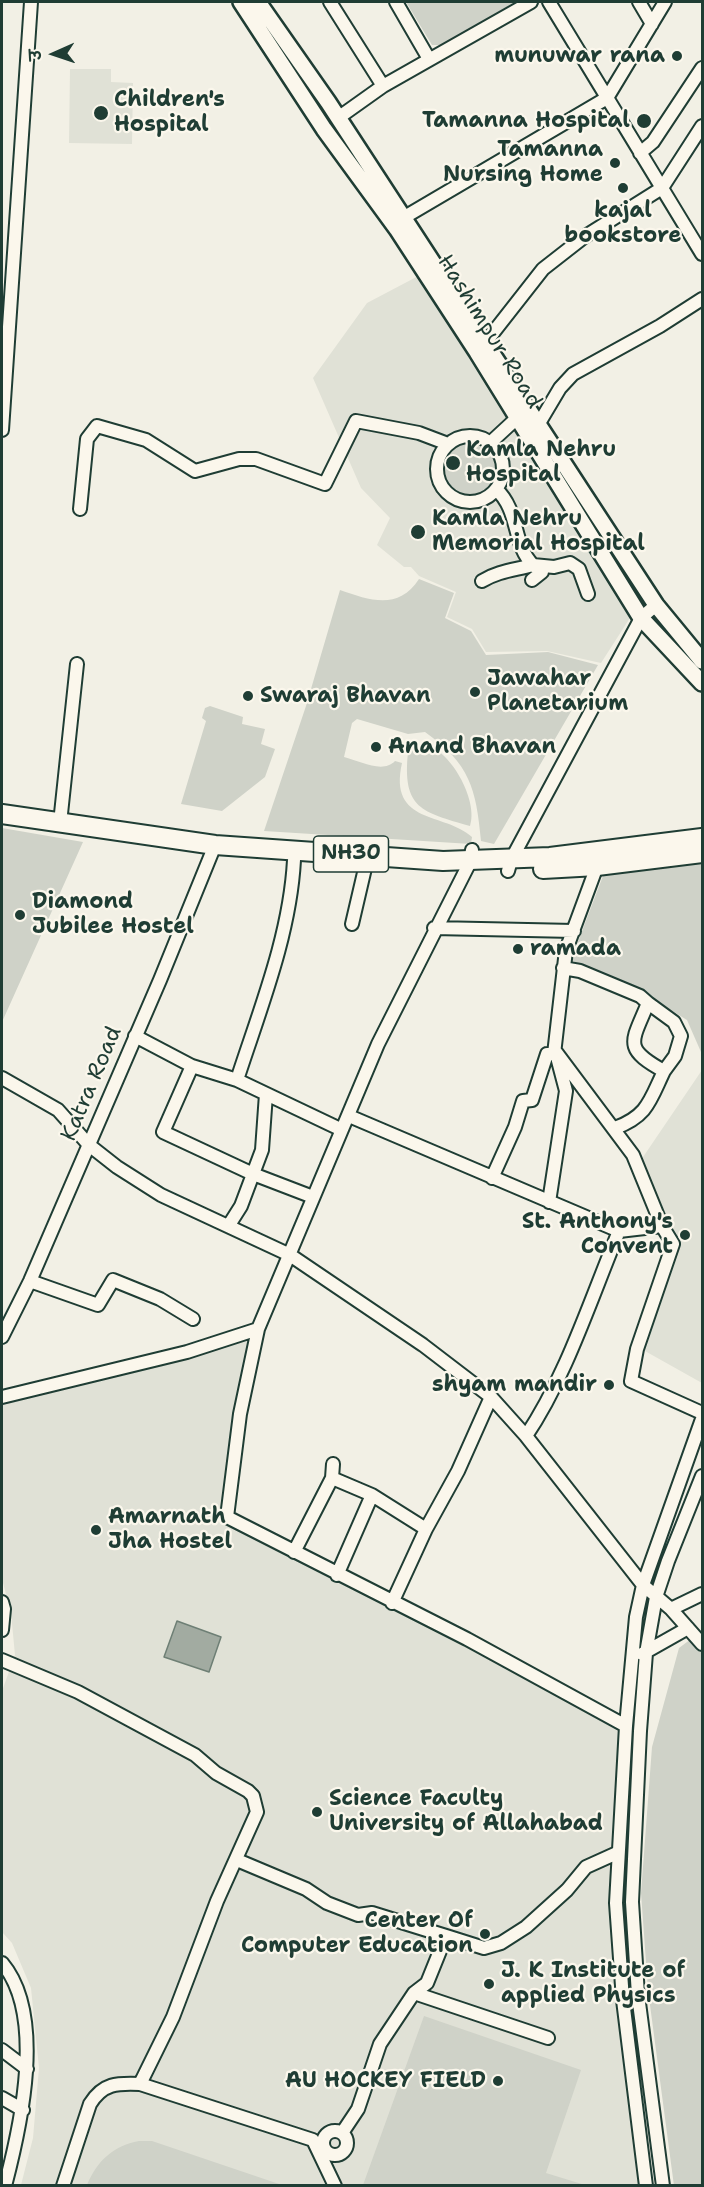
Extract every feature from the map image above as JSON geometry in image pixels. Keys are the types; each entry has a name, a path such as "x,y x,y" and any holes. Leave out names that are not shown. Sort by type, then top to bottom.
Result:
{"highway":[{"name":"NH30","path":"2,814 213,850 469,860"},
{"path":"2,824 294,860 366,864 469,860 510,866 597,866 702,853"},
{"path":"510,866 702,838"}],"main road":[{"name":"Hashimpur Road","path":"241,2 324,129 402,228 641,618 702,683"},
{"path":"258,3 338,118 402,228"},
{"path":"258,3 314,94 402,228 485,343 656,605 702,661"}],"street":[{"path":"2,430 5,331 31,2"},
{"path":"330,2 383,86"},
{"path":"396,2 429,59"},
{"path":"338,118 383,86 531,2"},
{"path":"549,2 702,255"},
{"path":"639,2 652,24"},
{"path":"402,228 607,98 665,2"},
{"path":"640,153 653,142 702,68"},
{"path":"485,343 543,269 584,237 662,188 702,126"},
{"path":"538,425 560,388 573,374 660,326 702,299"},
{"path":"490,442 517,418"},
{"path":"80,509 87,439 97,426 146,441 195,471 239,459 256,459 325,484 356,420 419,433 448,444"},
{"path":"470,436 490,442 502,461 503,472 496,489 485,498 474,502 463,501 444,490 437,470 438,460 448,444 470,436"},
{"path":"496,489 507,499 518,528 523,555 542,572 532,580"},
{"path":"482,581 503,571 513,571 533,565 554,567 570,563 579,570 588,594"},
{"path":"510,866 641,618 656,605"},
{"path":"60,823 77,664"},
{"name":"Katra Road","path":"2,1337 30,1281 61,1204 89,1145 213,850"},
{"path":"237,1080 274,964 293,885 294,860"},
{"path":"469,860 378,1044 349,1116 340,1129 258,1329 240,1414 227,1517 392,1603 467,1639 626,1726"},
{"path":"352,924 366,864"},
{"path":"549,1202 566,1091 555,1053 563,968 566,950 597,866"},
{"path":"434,928 574,931"},
{"path":"563,968 579,971 640,996 674,1022 681,1036 675,1056 664,1071 647,1106 634,1121 615,1128"},
{"path":"648,1003 633,1038 635,1051 641,1058 664,1071"},
{"path":"135,1036 192,1066 237,1080 340,1129"},
{"path":"492,1178 515,1128 523,1101 528,1103 532,1100 547,1054 555,1053"},
{"path":"555,1053 615,1128 633,1155 662,1226 673,1244 637,1349 631,1381 702,1413"},
{"path":"192,1066 163,1132 253,1174 314,1197"},
{"path":"2,1078 58,1110 89,1145 117,1167 161,1195 290,1255 423,1345 491,1397 526,1436 643,1585 671,1610 702,1644"},
{"path":"229,1225 241,1206 262,1150 266,1094"},
{"path":"349,1116 619,1231 662,1226"},
{"path":"526,1436 548,1402 550,1390 570,1350 619,1231"},
{"path":"30,1281 98,1305 113,1280 160,1299 193,1319"},
{"path":"2,1397 187,1352 258,1329"},
{"path":"392,1603 426,1529 458,1471 491,1397"},
{"path":"646,2186 623,2000 616,1903 617,1853 626,1726 636,1617 643,1585 702,1419"},
{"path":"294,1552 306,1524 332,1478 333,1464"},
{"path":"663,2186 638,1995 632,1902 639,1731 646,1653 656,1597 702,1476"},
{"path":"332,1478 372,1495 426,1529"},
{"path":"337,1575 372,1495"},
{"path":"671,1610 702,1594"},
{"path":"2,1602 4,1609 2,1630"},
{"path":"632,1657 646,1653 688,1628"},
{"path":"2,1660 78,1692 195,1755 216,1773 248,1791 254,1797 257,1812 217,1901 173,2017 140,2084"},
{"path":"237,1860 358,1915 372,1913 484,1948 501,1943 534,1920 567,1890 586,1866 617,1853"},
{"path":"342,2133 358,2109 381,2044 414,1993 427,1983 446,1936"},
{"path":"2,1963 9,1971 21,1997 27,2070 23,2110 5,2186"},
{"path":"414,1993 548,2038"},
{"path":"2,2050 27,2070"},
{"path":"63,2186 90,2104 98,2092 112,2083 140,2084 313,2140 335,2186"},
{"path":"2,2098 23,2110"}],"shaded area":[{"path":"406,2 515,2 443,45 432,45"},
{"name":"Children's Hospital","path":"70,69 111,69 111,82 133,83 132,144 69,143"},
{"name":"Kamla Nehru Hospital","path":"424,273 542,438 637,607 601,663 547,651 486,652 472,629 447,617 456,592 419,576 411,567 404,567 377,545 390,518 361,488 313,378 367,303"},
{"path":"470,436 482,439 493,446 500,457 503,469 500,481 493,492 482,499 470,502 458,499 447,492 440,481 437,469 440,457 447,446 458,439"},
{"path":"419,579 454,593 445,618 471,631 486,655 548,652 598,665 494,844 481,841 476,806 468,779 452,755 440,744 425,732 408,734 357,719 352,723 344,757 378,767 390,765 395,761 402,763 400,783 403,797 411,807 422,814 461,829 472,837 471,844 264,831 306,706 340,590 373,600 393,599 411,589"},
{"path":"210,706 243,717 242,724 265,729 261,744 275,749 265,777 222,811 181,804 206,721 202,718 205,708"},
{"path":"421,743 442,754 460,777 470,803 472,815 470,826 439,817 419,805 412,797 408,786 408,752"},
{"path":"2,828 83,842 2,1022"},
{"path":"702,861 702,1063 701,1052 687,1020 635,988 571,960 606,868"},
{"name":"St. Anthony's Convent","path":"702,1070 702,1383 636,1346 675,1247 639,1163"},
{"name":"Science Faculty University of Allahabad","path":"257,1330 225,1519 228,1526 294,1552 637,1722 626,1901 644,2185 21,2185 33,2138 39,2068 31,1988 12,1943 2,1932 2,1691 15,1655 11,1613 2,1579 2,1399"},
{"path":"177,1621 221,1637 209,1672 164,1657"},
{"path":"691,1639 702,1651 702,2185 674,2186 648,1990 641,1893 652,1747 679,1648"},
{"path":"424,2016 581,2070 546,2173 585,2185 363,2185"},
{"path":"139,2141 152,2141 282,2185 87,2185 91,2176 107,2156 121,2147"}],"place":[{"name":"munuwar rana","path":"677,56"},
{"name":"Children's Hospital","path":"101,113"},
{"name":"Tamanna Hospital","path":"644,121"},
{"name":"Tamanna Nursing Home","path":"615,163"},
{"name":"kajal bookstore","path":"623,188"},
{"name":"Kamla Nehru Hospital","path":"453,463"},
{"name":"Kamla Nehru Memorial Hospital","path":"418,532"},
{"name":"Jawahar Planetarium","path":"475,692"},
{"name":"Swaraj Bhavan","path":"248,696"},
{"name":"Anand Bhavan","path":"376,747"},
{"name":"Diamond Jubilee Hostel","path":"20,915"},
{"name":"ramada","path":"518,949"},
{"name":"St. Anthony's Convent","path":"685,1235"},
{"name":"shyam mandir","path":"609,1385"},
{"name":"Amarnath Jha Hostel","path":"96,1530"},
{"name":"Science Faculty University of Allahabad","path":"317,1812"},
{"name":"Center Of Computer Education","path":"485,1934"},
{"name":"J. K Institute of applied Physics","path":"489,1984"},
{"name":"AU HOCKEY FIELD","path":"498,2081"}]}
